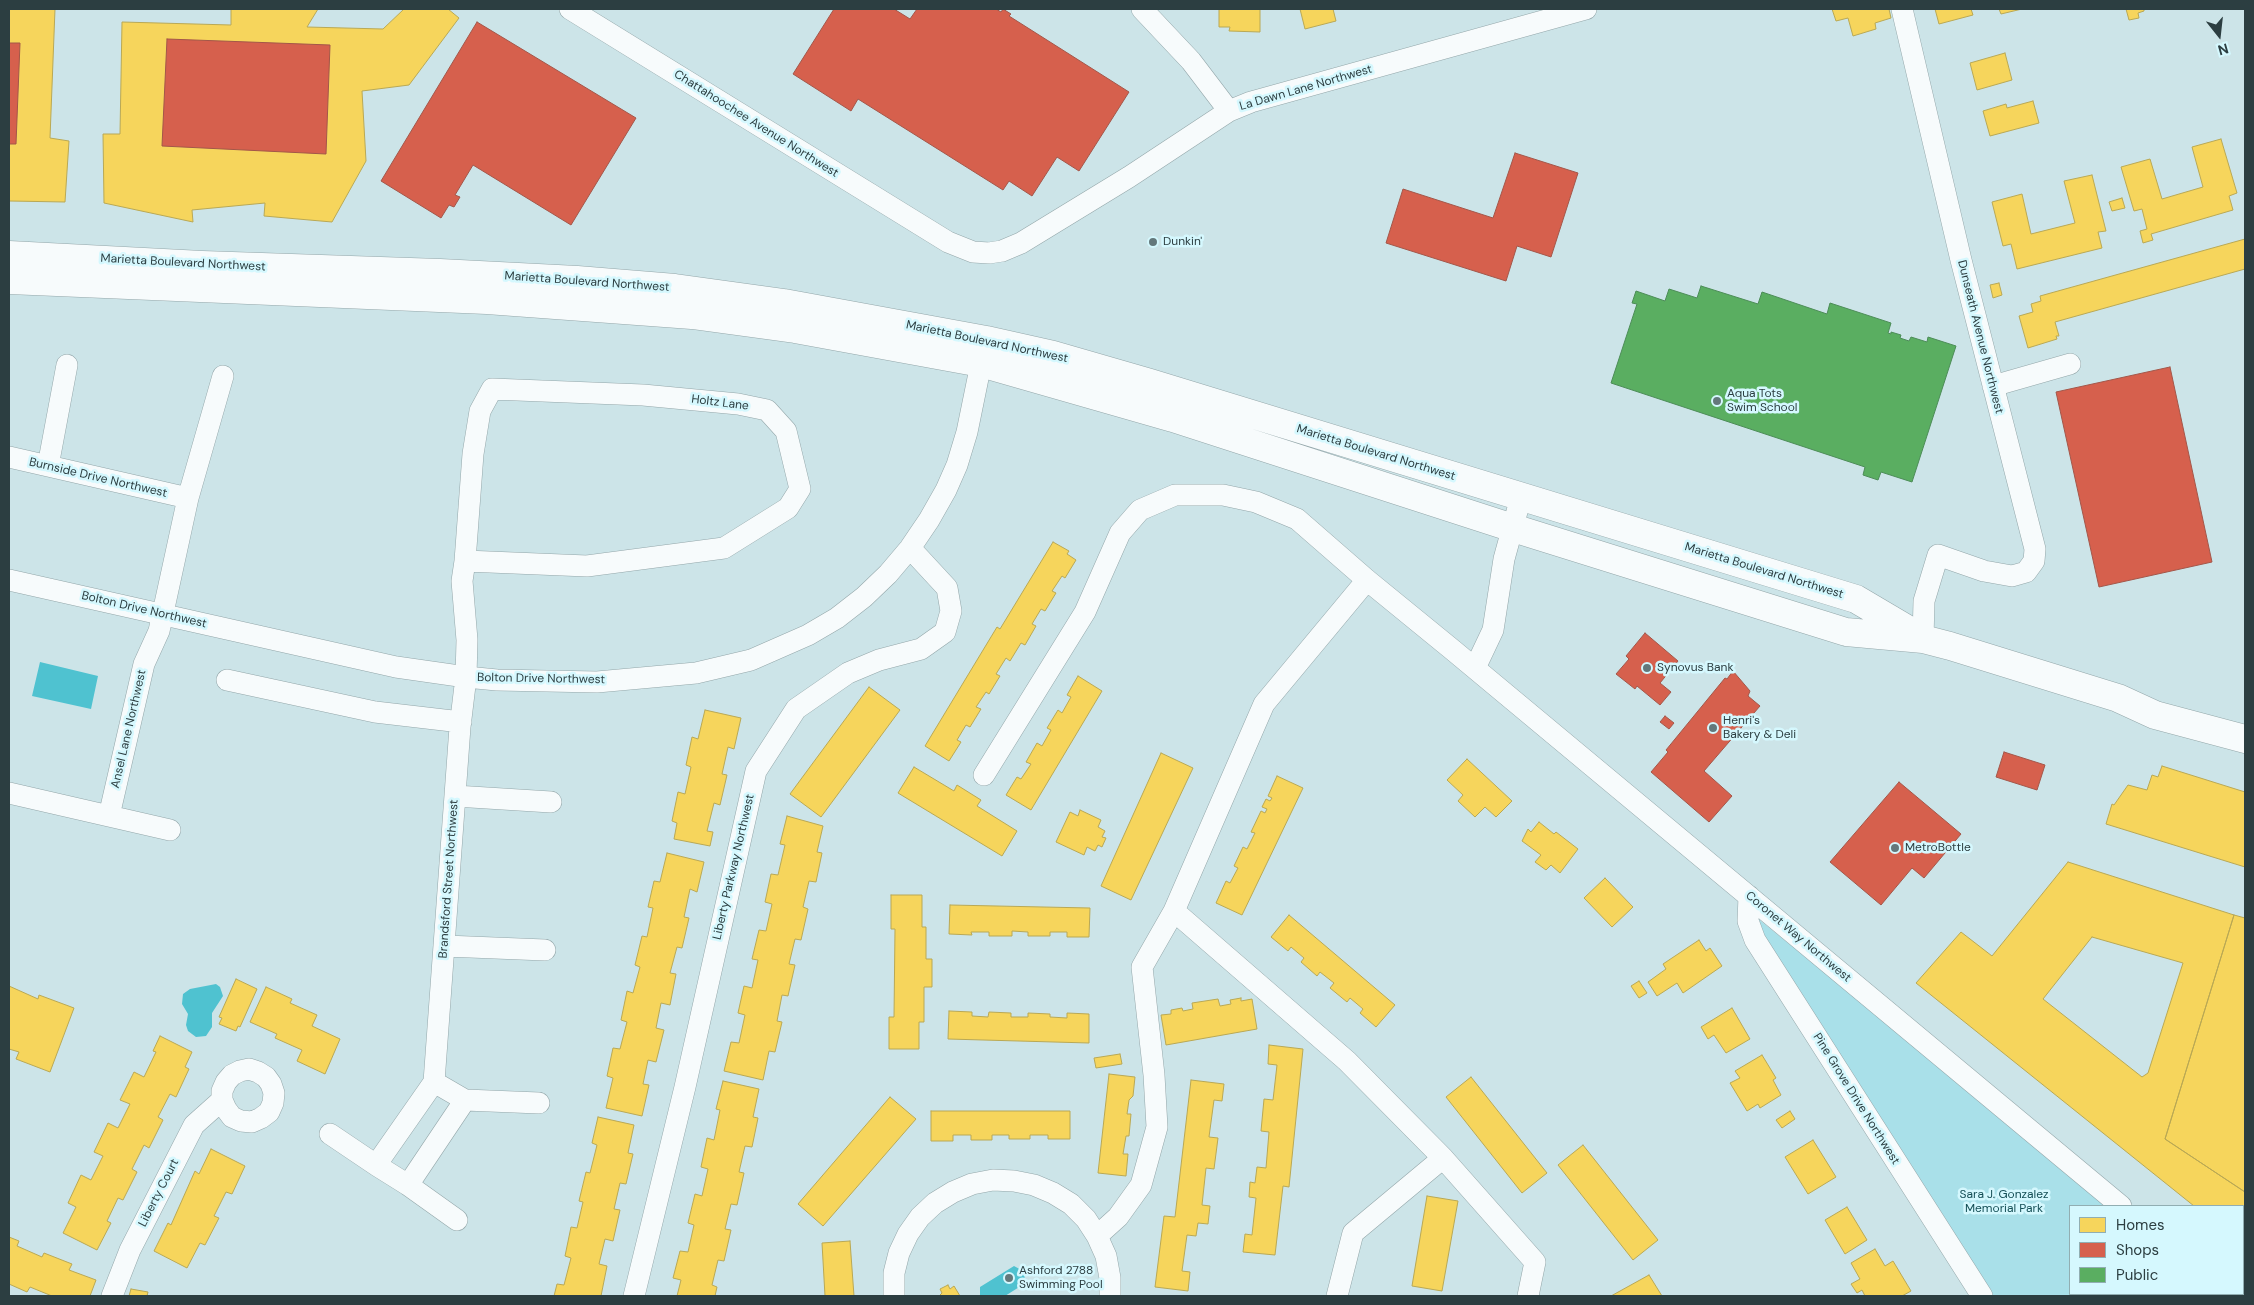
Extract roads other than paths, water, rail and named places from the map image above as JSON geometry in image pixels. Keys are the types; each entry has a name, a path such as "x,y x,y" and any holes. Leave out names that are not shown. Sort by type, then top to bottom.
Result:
{"main road":[{"name":"Marietta Boulevard Northwest","path":"9,255 202,265 449,273 675,288 784,303 984,352 1053,356 1150,383 1856,599 1923,639"},
{"path":"9,280 487,300 692,315 984,352 1173,418 1513,528 1846,632 1923,639 2118,698 2155,715 2245,739"}],"street":[{"name":"Chattahoochee Avenue Northwest","path":"570,9 941,239"},
{"path":"1142,9 1190,61 1229,111"},
{"name":"La Dawn Lane Northwest","path":"941,239 973,252 1002,251 1022,243 1129,177 1229,111 1251,102 1586,9"},
{"name":"Dunseath Avenue Northwest","path":"1902,9 1992,386 2035,549 2034,561 2026,572 2012,576 1984,571 1938,555 1924,601 1923,639"},
{"name":"Bolton Drive Northwest","path":"9,580 396,667 466,677 498,680 597,682 696,673 751,660 808,636 837,618 864,597 888,574 910,548 929,520 946,490 957,465 967,432 984,352"},
{"path":"1992,386 2070,364"},
{"path":"48,466 67,365"},
{"path":"164,615 188,498 223,376"},
{"name":"Holtz Lane","path":"465,561 586,566 724,548 788,508 800,489 786,431 767,410 738,404 643,395 492,389 480,411 473,454 462,581 467,640 466,677"},
{"name":"Burnside Drive Northwest","path":"9,457 188,498"},
{"name":"Coronet Way Northwest","path":"984,775 1085,612 1120,533 1140,510 1175,495 1223,495 1256,502 1297,519 1367,580 2120,1205"},
{"path":"1475,668 1493,630 1504,559 1521,498"},
{"name":"Liberty Parkway Northwest","path":"634,1296 687,1077 756,772 796,710 848,673 879,660 921,649 945,632 951,612 947,588 910,548"},
{"path":"1098,1236 1118,1217 1141,1186 1157,1127 1154,1076 1142,967 1174,911 1264,704 1367,580"},
{"name":"Ansel Lane Northwest","path":"109,816 144,664 154,645 164,615"},
{"name":"Brandsford Street Northwest","path":"434,1082 460,722 466,677"},
{"path":"228,680 375,712 460,722"},
{"path":"9,794 170,830"},
{"path":"455,796 552,802"},
{"name":"Pine Grove Drive Northwest","path":"1749,896 1748,921 1755,940 1982,1296"},
{"path":"1174,911 1347,1061 1443,1158 1535,1262 1528,1296"},
{"path":"445,946 545,950"},
{"path":"376,1165 434,1082 464,1100 539,1103"},
{"name":"Liberty Court","path":"112,1296 130,1250 194,1124 222,1100"},
{"path":"408,1185 464,1100"},
{"path":"330,1134 408,1185 457,1220"},
{"path":"1337,1296 1353,1233 1443,1158"},
{"path":"894,1296 894,1273 899,1253 908,1234 920,1217 953,1192 972,1184 993,1180 1014,1181 1041,1188 1071,1204 1086,1219 1098,1236 1106,1256 1110,1278 1110,1296"}],"water":[{"path":"40,662 98,676 91,709 32,696"},
{"path":"216,984 220,987 223,996 212,1013 212,1027 206,1036 196,1037 188,1031 186,1025 188,1014 182,1004 183,994 190,989"},
{"name":"Ashford 2788 Swimming Pool","path":"1014,1266 1025,1272 1024,1284 1005,1296 980,1296 980,1287"}],"place":[{"name":"Dunkin'","path":"1153,242"},
{"name":"Aqua Tots Swim School","path":"1717,401"},
{"name":"Synovus Bank","path":"1647,668"},
{"name":"Henri's Bakery & Deli","path":"1713,728"},
{"name":"MetroBottle","path":"1895,848"},
{"name":"Ashford 2788 Swimming Pool","path":"1009,1278"}],"park label":[{"name":"Sara J. Gonzalez Memorial Park","path":"2004,1202"}]}
